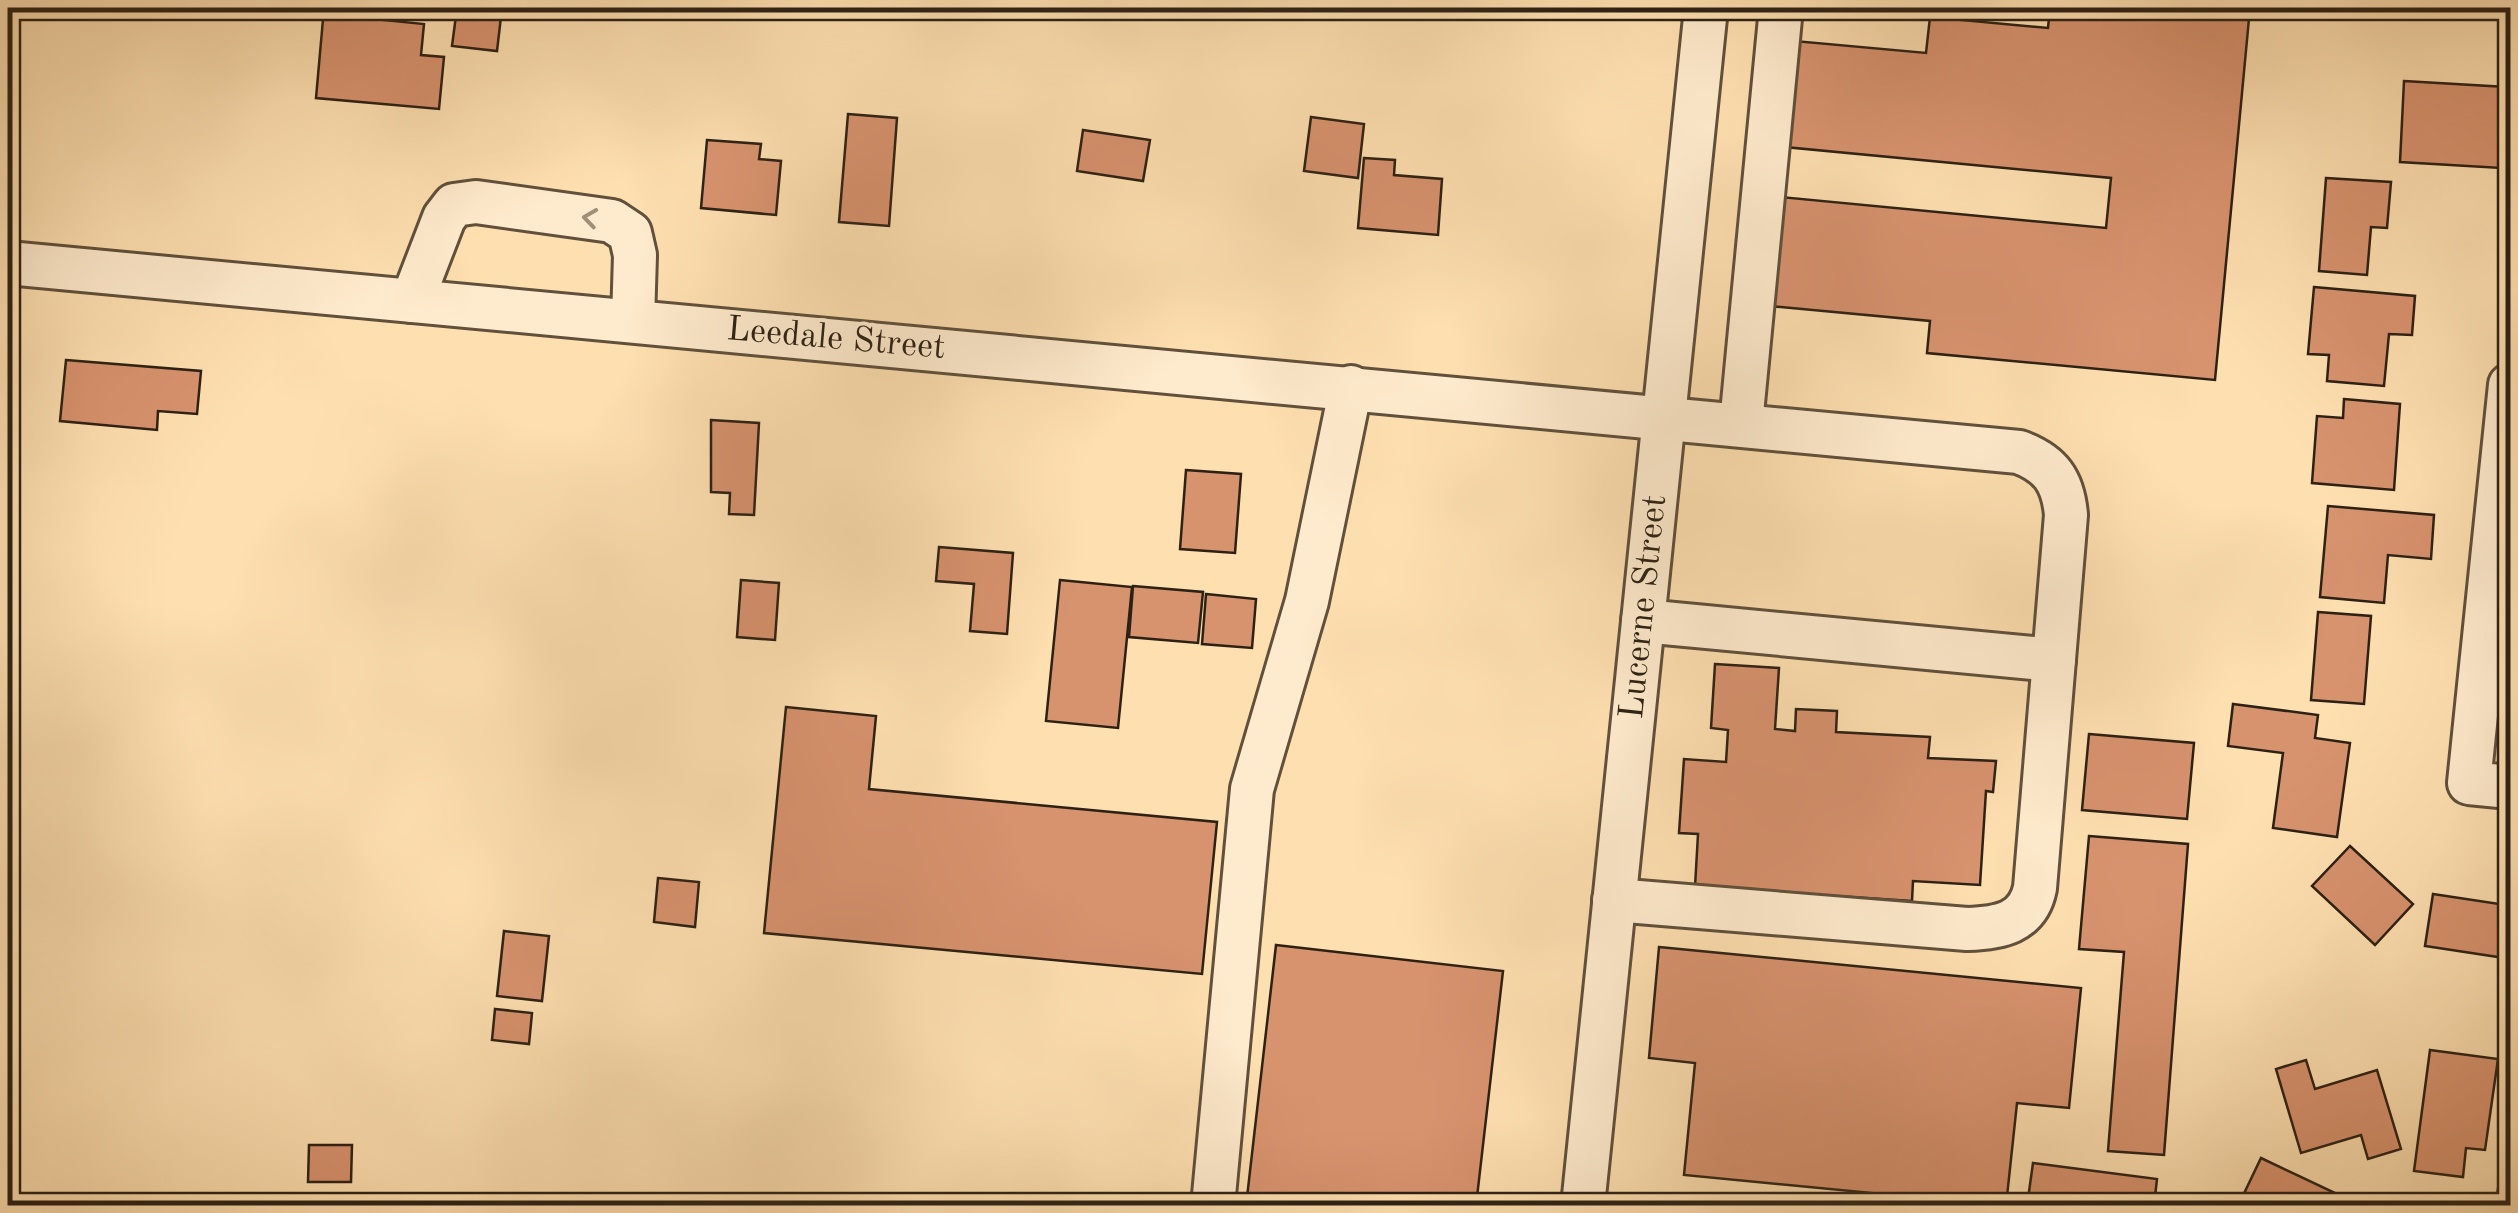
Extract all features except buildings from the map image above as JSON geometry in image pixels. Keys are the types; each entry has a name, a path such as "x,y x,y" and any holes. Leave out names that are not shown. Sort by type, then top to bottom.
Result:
{"street":[{"name":"Lucerne Street","path":"1583,1206 1706,8"},
{"path":"1741,424 1781,8"},
{"path":"412,301 444,218 454,205 476,202 612,221 630,233 635,255 634,321"},
{"name":"Leedale Street","path":"8,263 2018,452 2038,460 2055,474 2066,515 2032,905 2006,925 1968,929 1614,900"},
{"path":"2510,385 2468,783 2510,787"},
{"path":"1212,1206 1252,789 1307,601 1351,387"},
{"path":"1643,621 2054,660"}]}
